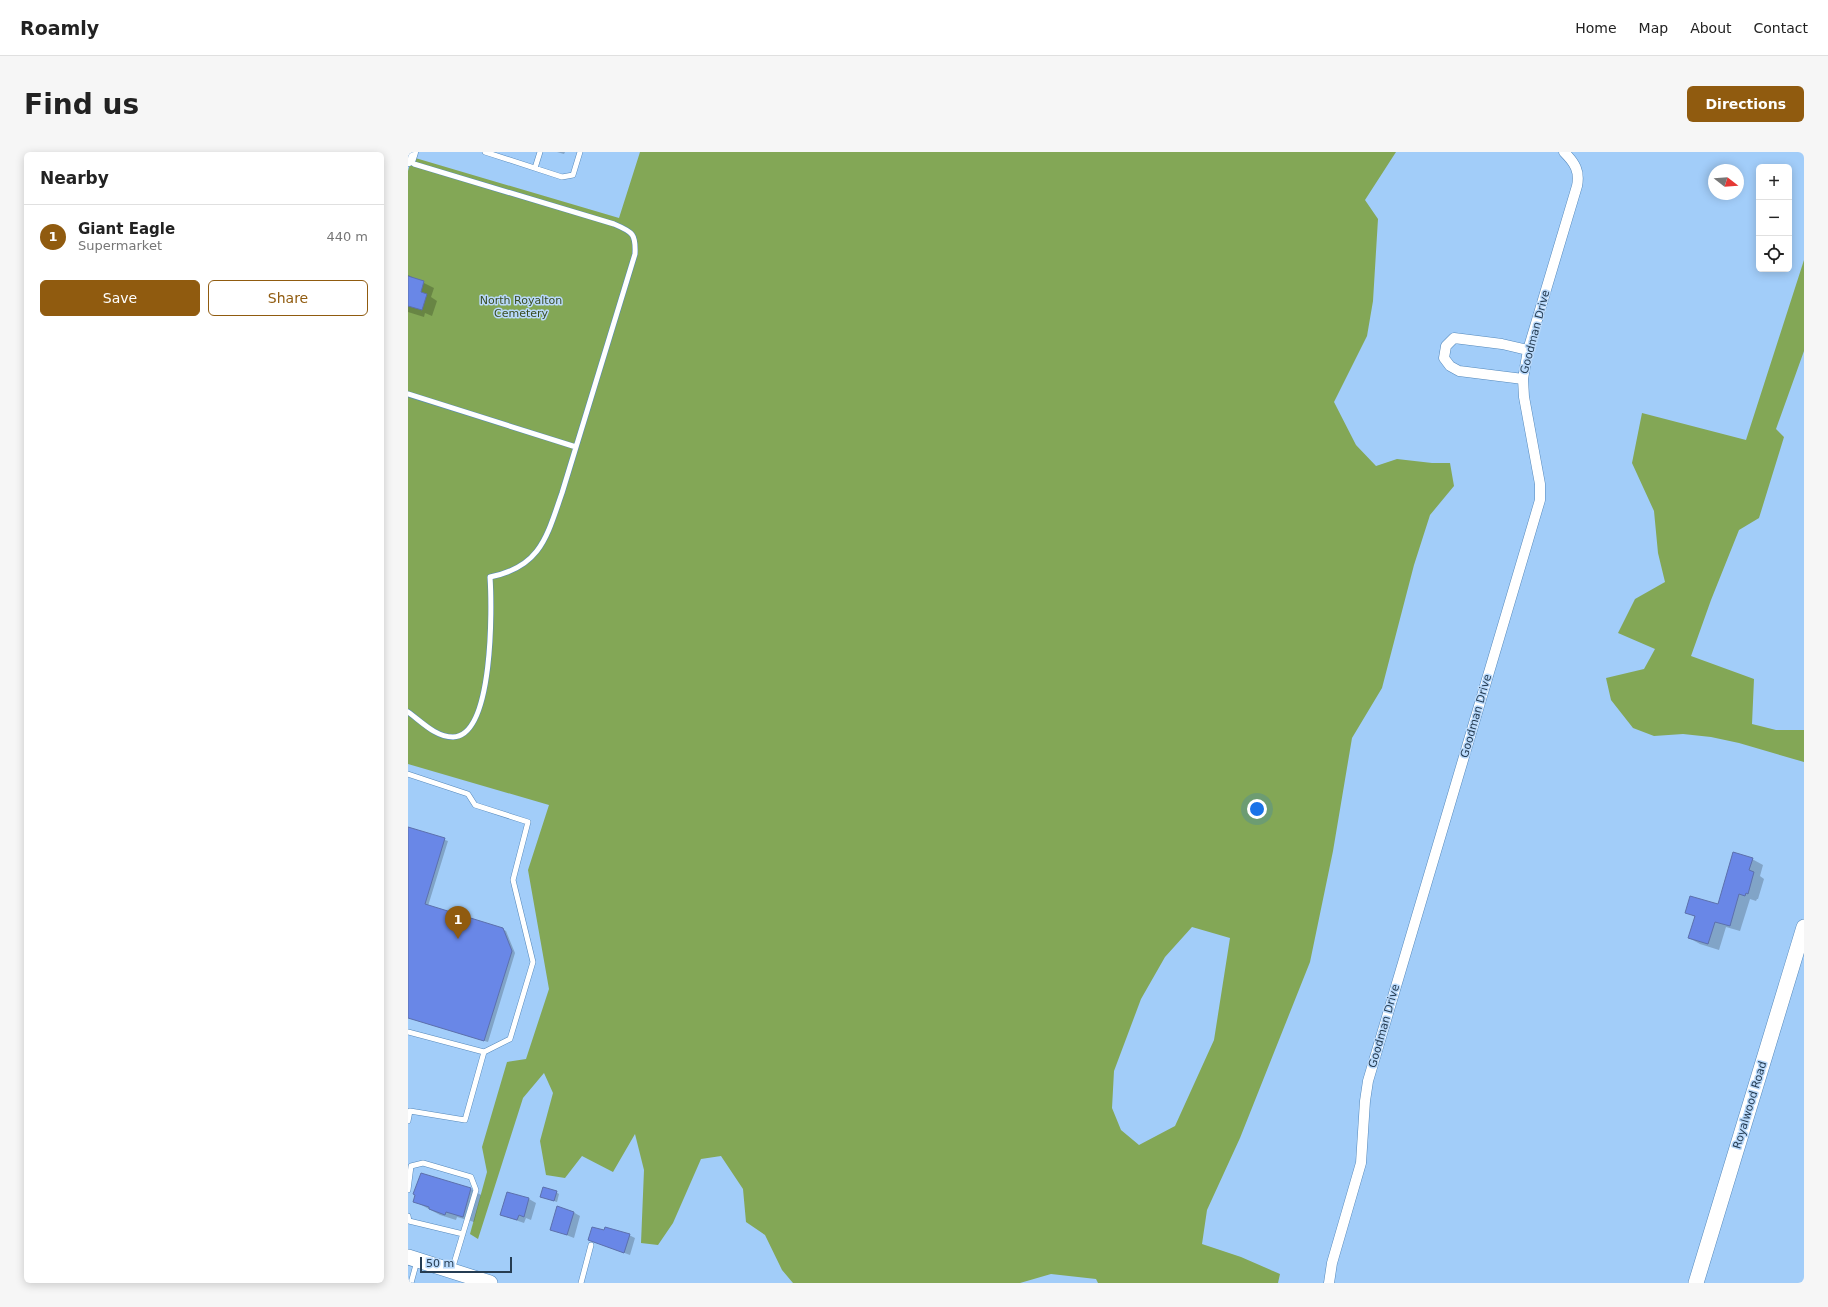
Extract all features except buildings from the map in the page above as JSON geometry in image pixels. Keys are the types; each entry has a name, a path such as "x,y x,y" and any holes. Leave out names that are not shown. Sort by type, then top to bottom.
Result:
{"street":[{"name":"Goodman Drive","path":"1329,1283 1332,1263 1361,1163 1365,1101 1368,1081 1540,500 1540,484 1524,397 1523,379 1528,350 1579,175 1574,161 1564,152"},
{"path":"1523,379 1459,371 1450,366 1444,358 1446,346 1454,338 1502,344 1528,350"},
{"name":"Royalwood Road","path":"1696,1283 1804,927"},
{"path":"413,1259 490,1283"}],"lane":[{"path":"485,152 562,176 573,175 580,152"},
{"path":"536,168 540,152"},
{"path":"408,712 434,731 452,737 461,735 470,727 477,717 484,689 490,651 492,606 490,578 507,574 529,561 540,548 551,524 635,254 636,240 630,232 614,224 410,158"},
{"path":"408,394 576,447"},
{"path":"408,774 468,794 475,805 528,822 513,880 534,962 510,1039 484,1052 408,1032"},
{"path":"408,1121 409,1111 465,1120 484,1052"},
{"path":"408,1190 411,1166 423,1163 471,1177 476,1190 451,1271"},
{"path":"408,1216 409,1221 463,1234"},
{"path":"581,1283 592,1245"},
{"path":"411,1283 413,1259"}],"green space":[{"name":"North Royalton Cemetery","path":"640,152 1396,152 1365,200 1378,219 1373,301 1367,336 1334,402 1356,445 1376,466 1397,459 1432,463 1450,463 1454,486 1430,515 1414,565 1382,688 1352,738 1333,851 1310,962 1240,1138 1207,1210 1202,1244 1241,1257 1280,1274 1278,1283 1098,1283 1096,1279 1051,1274 1020,1283 793,1283 782,1270 765,1235 746,1222 743,1189 721,1156 701,1159 673,1223 658,1245 641,1243 644,1170 635,1134 613,1172 582,1156 565,1178 546,1175 540,1141 553,1093 544,1073 523,1098 478,1239 470,1234 487,1172 482,1147 507,1062 526,1059 549,989 528,870 549,805 408,764 408,171 412,157 619,218","holes":["1192,927 1230,938 1214,1040 1175,1126 1139,1145 1121,1130 1112,1108 1114,1071 1141,999 1165,957"]},
{"path":"1804,260 1804,351 1776,429 1784,437 1759,518 1739,530 1711,600 1691,656 1754,679 1752,724 1776,730 1804,730 1804,762 1739,743 1711,737 1683,734 1654,736 1633,728 1611,700 1606,678 1644,669 1655,649 1618,633 1635,599 1665,582 1658,553 1654,511 1632,463 1642,413 1746,440"}],"place":[{"name":"Giant Eagle","path":"458,939"}]}
